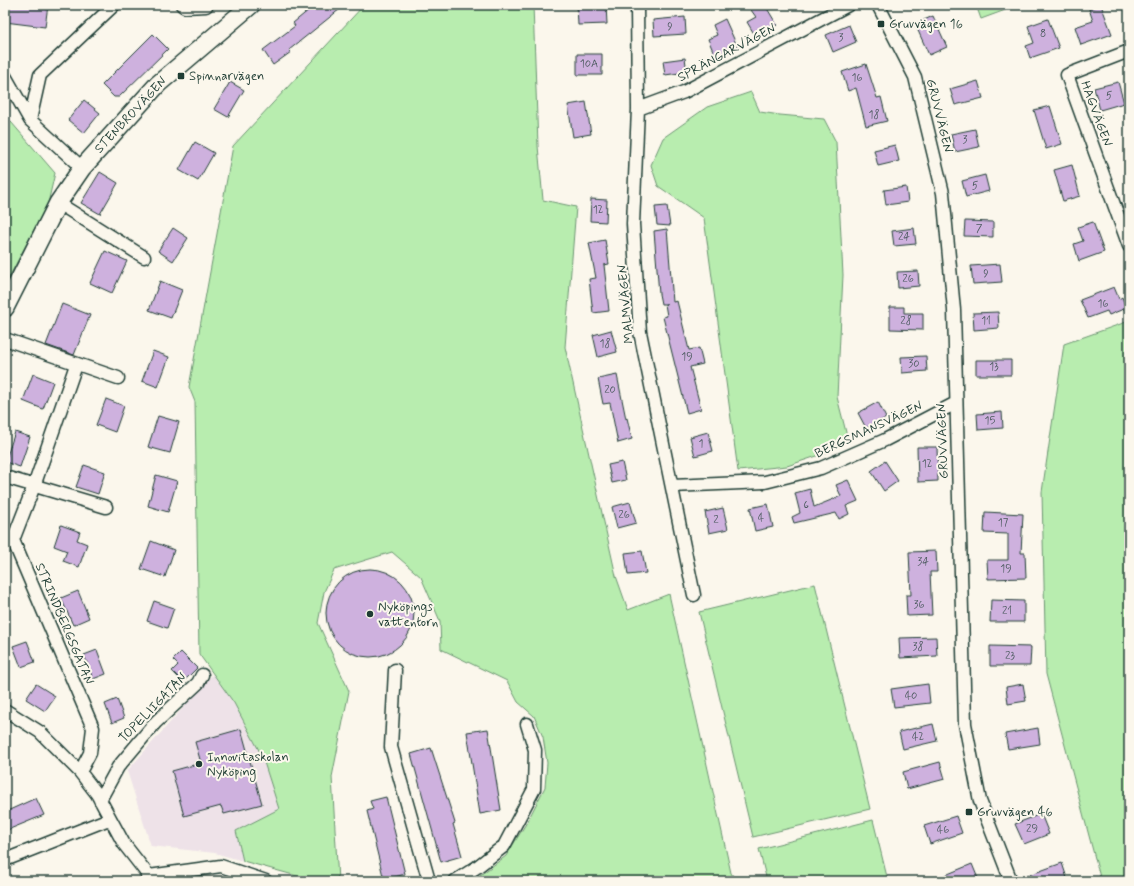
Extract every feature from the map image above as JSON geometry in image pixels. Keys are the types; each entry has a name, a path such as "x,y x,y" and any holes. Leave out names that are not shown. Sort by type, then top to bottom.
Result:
{"street":[{"path":"30,120 40,76 114,5"},
{"path":"182,5 185,7 207,5"},
{"name":"STENBROVÄGEN","path":"5,308 58,203 82,168 158,84 251,5"},
{"name":"MALMVÄGEN","path":"637,5 638,109 633,224 640,332 694,595"},
{"name":"SPRÄNGARVÄGEN","path":"638,109 684,92 848,5"},
{"name":"GRUVVÄGEN","path":"878,5 915,77 942,193 954,310 965,724 980,801 1011,881"},
{"name":"HAGVÄGEN","path":"1129,51 1067,75 1129,246"},
{"path":"5,76 30,120 82,168"},
{"path":"58,203 144,257"},
{"path":"5,339 76,365 118,378"},
{"name":"STRINDBERGSGATAN","path":"76,365 34,486 12,540 93,728 90,752 80,772"},
{"name":"BERGSMANSVÄGEN","path":"672,486 765,482 821,468 885,440 956,403"},
{"path":"5,477 106,507"},
{"path":"395,670 391,747 428,881"},
{"name":"TOPELIIGATAN","path":"100,800 118,767 156,722 198,683 202,675"},
{"path":"5,710 40,732 80,772 100,800 124,844 149,879 221,866 266,881"},
{"path":"455,881 477,867 504,846 534,789 535,750 527,724"},
{"path":"5,860 109,819"}],"shaded area":[{"name":"Innovitaskolan Nyköping","path":"213,674 234,703 262,756 279,809 236,831 243,861 215,853 151,846 127,771"}],"green space":[{"path":"364,5 533,5 538,146 543,200 576,207 565,347 616,576 628,610 669,594 731,873 736,881 472,881 506,856 527,822 545,787 547,763 543,737 534,716 518,702 507,681 441,649 440,621 421,577 392,552 334,570 324,592 318,623 349,691 332,777 338,881 315,881 243,861 236,831 279,809 262,756 234,703 199,654 195,402 189,387 233,146"},
{"path":"976,5 1019,5 981,19"},
{"path":"751,92 760,112 824,119 836,142 843,275 837,397 848,440 826,453 787,466 738,471 704,218 658,186 651,165 663,138 707,107"},
{"path":"5,115 55,173 48,203 5,285"},
{"path":"1129,321 1129,881 1101,881 1046,674 1042,492 1064,344"},
{"path":"815,584 870,809 753,837 699,612"},
{"path":"873,820 888,881 767,881 759,849"}],"building":[{"path":"5,5 48,5 45,27 5,22"},
{"path":"315,5 345,5 289,50 291,52 273,65 263,50 295,26 293,23"},
{"path":"577,5 606,5 607,24 578,25"},
{"path":"759,5 765,5 777,25 756,37 747,22 756,17 751,10"},
{"path":"1101,5 1112,34 1081,45 1075,27 1093,21 1089,9"},
{"path":"933,16 947,47 929,55 915,24"},
{"path":"685,17 686,34 654,36 653,20"},
{"path":"725,19 738,48 716,58 708,39 717,35 713,25"},
{"path":"1048,19 1059,48 1030,58 1026,46 1034,43 1028,26"},
{"path":"849,25 856,42 833,52 826,35"},
{"path":"153,34 168,49 119,97 114,97 102,85"},
{"path":"577,54 602,54 602,75 577,75"},
{"path":"685,58 687,72 665,75 663,61"},
{"path":"866,64 877,98 881,97 887,121 866,126 856,88 848,91 842,72"},
{"path":"978,81 983,98 955,105 950,89"},
{"path":"230,82 244,90 228,117 214,109"},
{"path":"1118,82 1124,103 1100,110 1094,88"},
{"path":"84,100 100,113 84,133 68,120"},
{"path":"586,102 591,134 573,137 568,105"},
{"path":"1050,106 1062,144 1046,149 1034,110"},
{"path":"975,129 979,147 955,152 951,134"},
{"path":"195,142 214,153 198,181 179,170"},
{"path":"895,145 899,161 878,166 874,150"},
{"path":"1072,165 1080,196 1063,201 1054,170"},
{"path":"100,172 118,183 100,214 81,203"},
{"path":"985,175 989,191 966,197 962,181"},
{"path":"906,187 908,202 886,205 884,190"},
{"path":"591,199 607,200 606,222 590,221"},
{"path":"667,206 670,226 657,225 655,207"},
{"path":"965,221 993,222 993,237 964,236"},
{"path":"1093,222 1104,252 1079,261 1074,244 1083,241 1078,227"},
{"path":"173,228 188,238 173,261 158,251"},
{"path":"914,228 916,244 894,246 892,231"},
{"path":"667,229 673,302 677,301 689,350 699,348 703,364 690,367 701,409 687,413 663,317 667,316 665,304 661,304 659,294 654,231"},
{"path":"605,240 609,264 604,265 609,311 593,313 589,279 596,278 589,243"},
{"path":"105,251 127,261 112,293 90,283"},
{"path":"1000,264 1002,282 973,284 971,266"},
{"path":"918,271 919,286 898,288 897,272"},
{"path":"160,281 182,290 171,318 149,310"},
{"path":"1114,287 1119,299 1122,297 1126,308 1109,315 1107,311 1088,318 1080,300"},
{"path":"62,304 90,315 74,355 46,345"},
{"path":"890,307 904,307 904,313 923,313 923,330 890,329"},
{"path":"998,312 999,328 974,330 973,313"},
{"path":"611,330 617,352 598,357 593,335"},
{"path":"153,351 169,357 158,387 142,381"},
{"path":"926,356 927,371 902,373 901,357"},
{"path":"976,360 1011,360 1011,375 976,375"},
{"path":"33,374 53,382 43,409 23,401"},
{"path":"617,375 626,419 627,418 632,439 618,443 610,403 603,404 598,379"},
{"path":"106,399 124,406 115,432 96,425"},
{"path":"878,402 886,418 866,428 858,413"},
{"path":"1002,412 1003,428 978,430 977,414"},
{"path":"158,416 179,422 170,453 148,447"},
{"path":"15,432 30,437 20,467 5,462"},
{"path":"708,432 713,451 695,456 690,437"},
{"path":"917,447 937,447 938,481 918,482"},
{"path":"885,461 898,481 884,491 871,471"},
{"path":"622,462 626,480 612,483 608,465"},
{"path":"84,465 105,472 98,494 76,487"},
{"path":"156,475 177,481 168,512 148,506"},
{"path":"848,480 858,501 846,506 849,514 839,519 836,513 794,523 792,517 800,513 795,493 810,489 814,507 841,496 836,485"},
{"path":"630,502 636,523 617,528 612,507"},
{"path":"768,504 773,527 755,531 750,508"},
{"path":"723,508 728,529 709,533 705,512"},
{"path":"985,512 1023,514 1021,553 1025,553 1026,578 988,579 987,560 1008,560 1008,534 984,533"},
{"path":"61,525 80,532 77,540 87,544 79,567 63,561 67,551 54,546"},
{"path":"151,541 174,550 165,577 141,569"},
{"path":"642,551 646,573 628,575 625,553"},
{"path":"936,551 937,572 930,572 932,615 907,616 906,595 911,595 909,552"},
{"name":"Nyköpings vattentorn","path":"370,569 387,573 401,582 410,596 414,613 410,630 401,644 387,653 370,657 353,653 339,644 330,630 326,613 330,596 339,582 353,573"},
{"path":"78,591 89,618 73,625 61,598"},
{"path":"991,600 1024,601 1024,622 990,622"},
{"path":"154,601 174,608 167,628 147,621"},
{"path":"936,637 937,656 900,658 899,638"},
{"path":"27,641 35,662 21,667 13,646"},
{"path":"990,646 1031,647 1030,666 990,666"},
{"path":"97,650 106,674 93,679 84,655"},
{"path":"181,652 197,668 183,682 172,671 178,665 173,660"},
{"path":"36,684 55,696 45,711 26,699"},
{"path":"928,684 930,703 894,707 891,689"},
{"path":"1023,684 1026,701 1008,704 1006,687"},
{"path":"117,699 124,718 112,723 105,704"},
{"path":"933,724 937,741 903,749 899,732"},
{"path":"1038,728 1040,744 1008,749 1005,734"},
{"path":"241,729 262,804 224,814 221,806 184,816 172,771 201,763 195,742"},
{"path":"488,729 501,810 480,814 467,732"},
{"path":"431,748 455,823 453,824 462,856 441,862 411,754"},
{"path":"940,762 945,779 907,789 903,772"},
{"path":"386,797 405,874 384,880 367,811 373,809 370,801"},
{"path":"36,798 44,815 5,831 5,812"},
{"path":"1041,814 1049,834 1024,844 1015,824"},
{"path":"956,816 962,833 930,844 924,826"},
{"path":"1062,863 1067,878 1058,881 1018,881 1018,879"},
{"path":"972,864 979,881 931,881"}],"place":[{"name":"Gruvvägen 16","path":"881,24"},
{"name":"Spinnarvägen","path":"181,76"},
{"name":"Nyköpings vattentorn","path":"370,614"},
{"name":"Innovitaskolan Nyköping","path":"199,764"},
{"name":"Gruvvägen 46","path":"969,812"}]}
